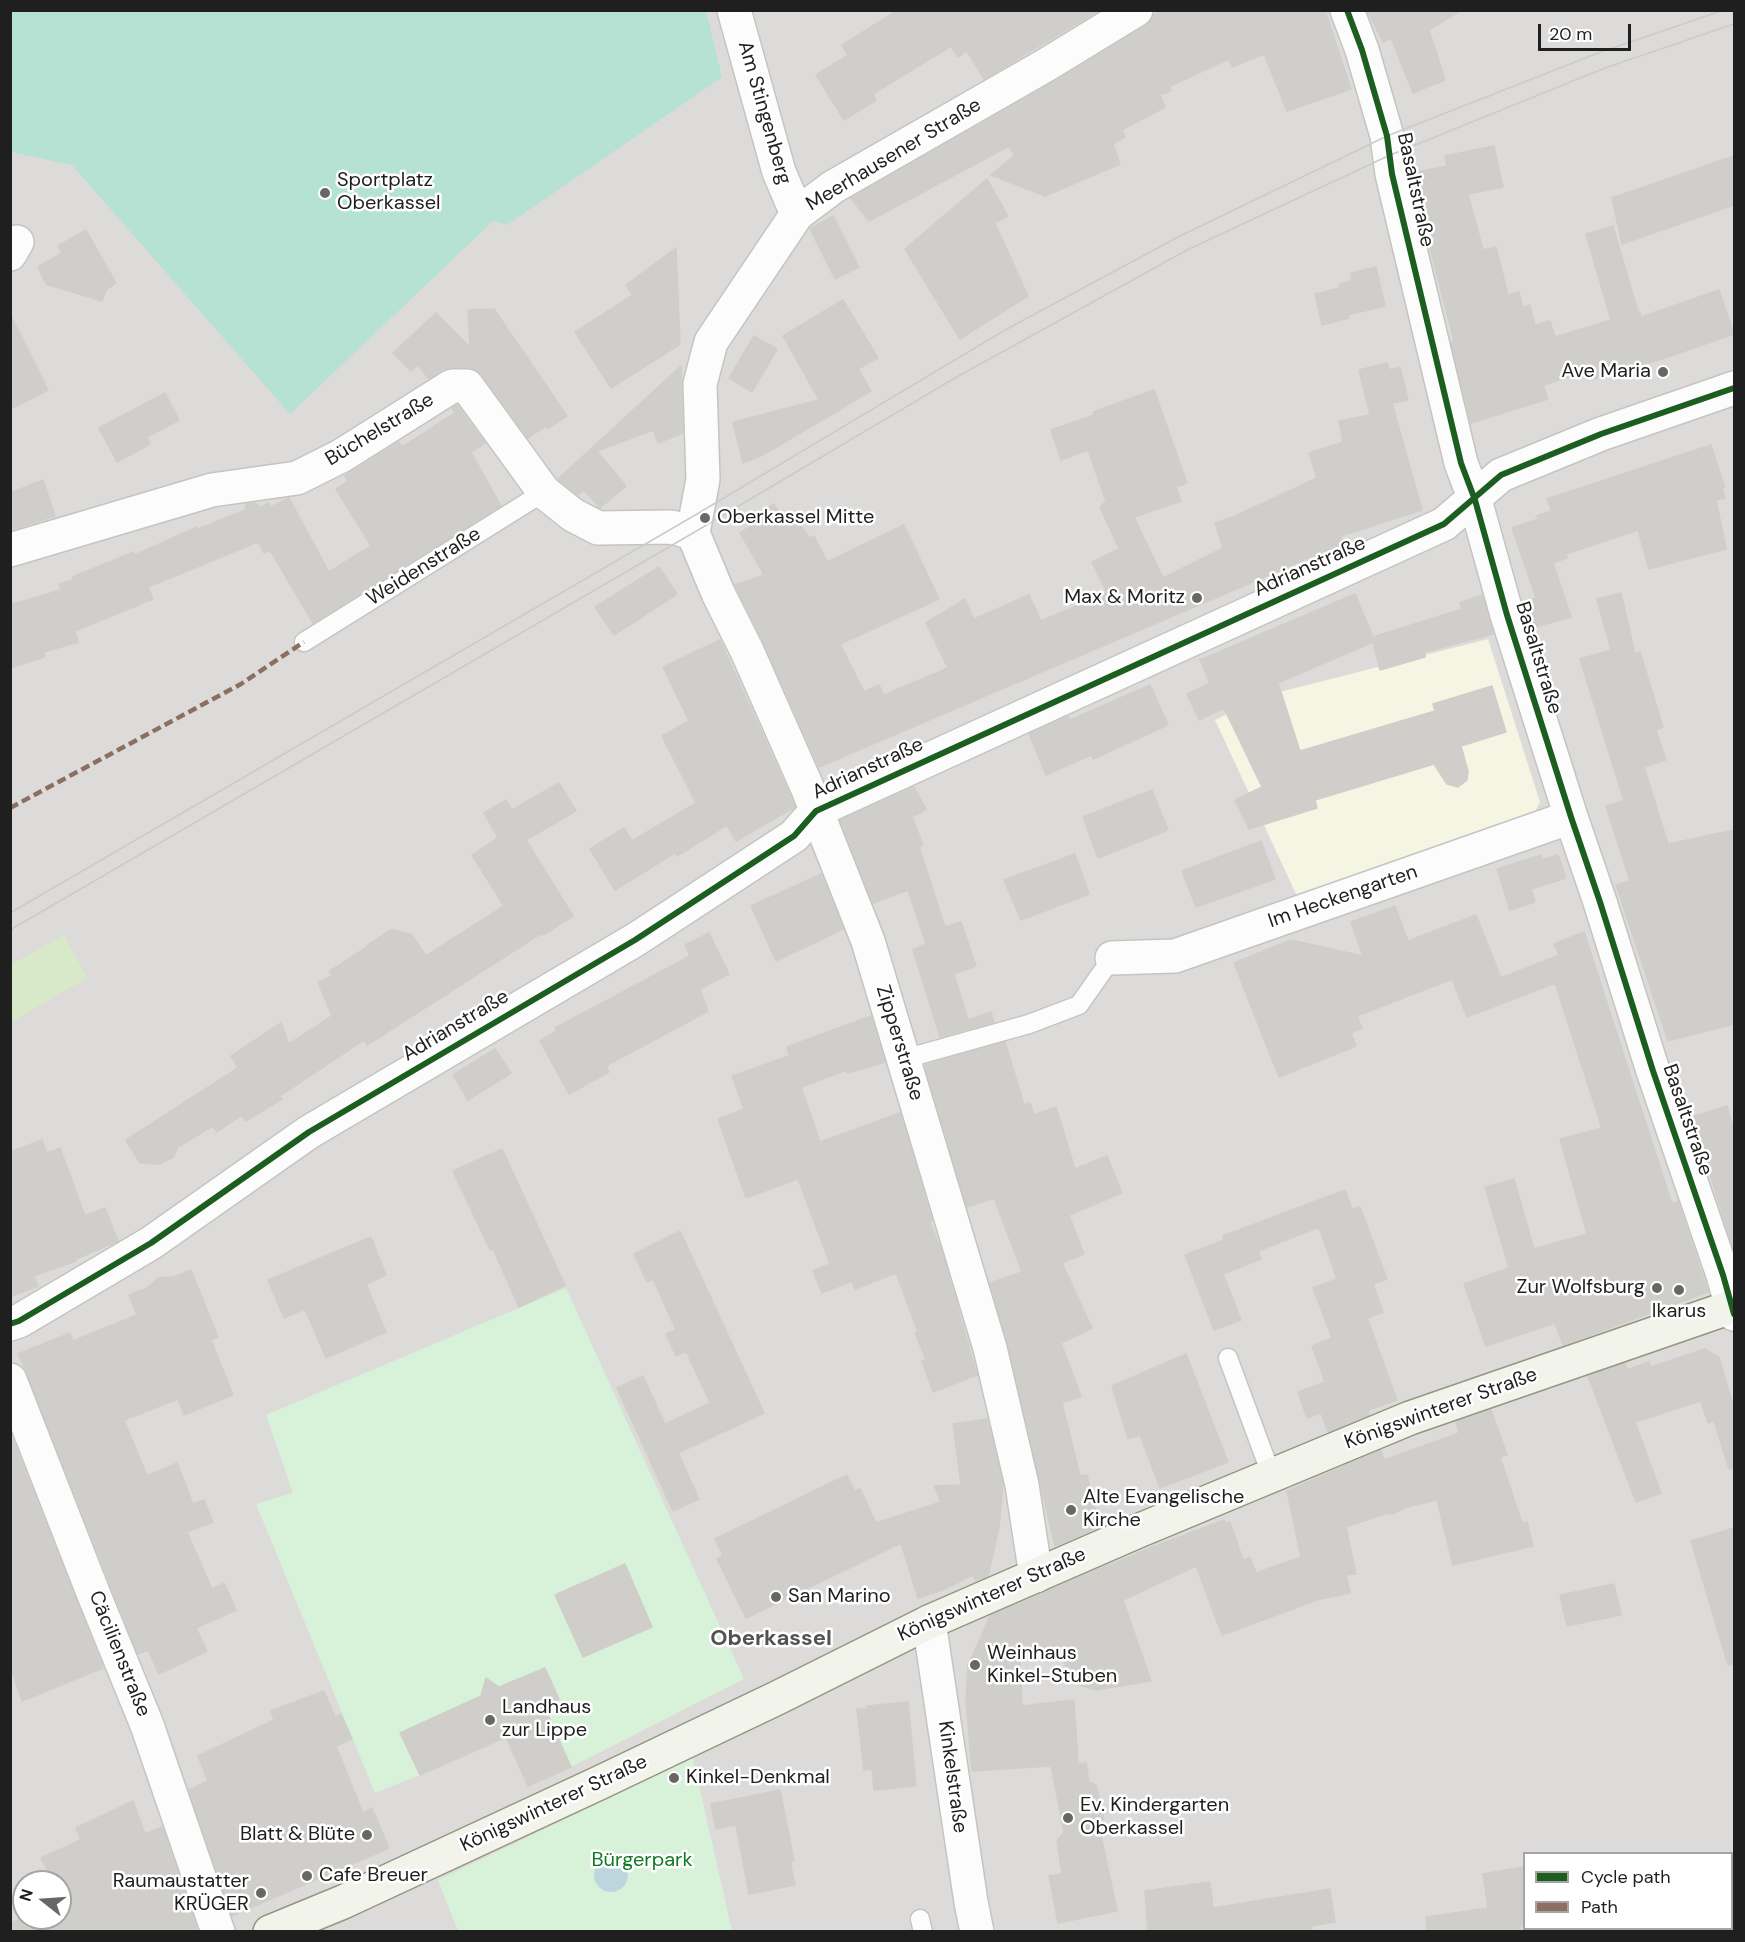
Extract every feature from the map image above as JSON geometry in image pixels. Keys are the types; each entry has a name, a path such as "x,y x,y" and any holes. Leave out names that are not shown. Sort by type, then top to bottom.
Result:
{"main road":[{"name":"Königswinterer Straße","path":"270,1932 309,1925 929,1622 1271,1474 1410,1418 1734,1309"}],"street":[{"name":"Am Stingenberg","path":"734,10 779,172 796,214"},
{"name":"Meerhausener Straße","path":"693,533 703,479 700,384 711,342 796,214 833,187 1046,65 1136,10"},
{"name":"Basaltstraße","path":"1347,10 1362,50 1387,136 1392,174 1461,463 1475,500 1507,615 1571,817 1734,1309"},
{"name":"Büchelstraße","path":"10,550 212,490 297,478 340,456 452,386 467,386 544,492 573,515 598,528 671,527 693,533"},
{"name":"Adrianstraße","path":"10,1324 19,1321 151,1243 309,1132 635,940 794,836 816,811 1444,524 1501,476 1601,434 1734,387"},
{"name":"Zipperstraße","path":"693,533 816,811 868,941 990,1348 1022,1485 1036,1576"},
{"name":"Im Heckengarten","path":"1112,958 1175,956 1571,817"},
{"name":"Cäcilienstraße","path":"10,1380 147,1725 218,1932"},
{"name":"Kinkelstraße","path":"929,1622 977,1932"}],"lane":[{"name":"Weidenstraße","path":"304,642 544,492"},
{"path":"904,1059 1029,1024 1079,1005 1112,958"},
{"path":"1228,1358 1271,1474"}],"shaded area":[{"path":"11,11 1734,11 1734,1931 11,1932"},
{"path":"1488,639 1540,802 1534,814 1297,896 1215,720 1264,696"}],"green space":[{"name":"Sportplatz Oberkassel","path":"11,10 706,11 722,77 507,225 493,221 290,414 72,165 11,152"},
{"path":"64,935 87,978 11,1022 11,965"},
{"path":"566,1288 744,1679 571,1767 544,1706 558,1699 545,1668 497,1688 495,1684 489,1682 485,1694 401,1733 420,1775 375,1793 256,1504 293,1493 266,1415"},
{"name":"Bürgerpark","path":"693,1758 732,1931 458,1931 438,1880"}],"water":[{"path":"611,1858 623,1863 628,1875 623,1887 611,1892 599,1887 594,1875 599,1863"}],"building":[{"path":"898,10 1099,10 984,79 967,51 958,57 951,46 873,94 876,100 844,120 816,75 848,55 842,45"},
{"path":"1160,10 1325,10 1351,89 1287,111 1264,54 1232,67 1229,59 1170,86 1171,91 1160,95 1165,107 1122,130 1125,137 1113,144 1120,164 1045,196 991,175 1015,155 1009,146 869,221 851,198 1056,81 1146,26"},
{"path":"1367,10 1461,10 1429,30 1445,80 1413,93 1391,38 1383,42"},
{"path":"1494,146 1503,187 1468,194 1483,250 1496,247 1508,295 1519,292 1523,307 1530,305 1535,325 1550,321 1555,337 1611,320 1586,234 1613,226 1641,317 1719,290 1734,334 1662,359 1593,379 1591,370 1543,385 1548,399 1471,423 1451,342 1454,341 1411,173 1447,166 1445,156"},
{"path":"1734,156 1734,205 1622,244 1612,198"},
{"path":"987,179 1008,216 995,223 1028,296 960,339 905,249"},
{"path":"833,216 859,267 835,279 810,229"},
{"path":"86,230 116,283 106,290 102,301 46,284 38,267 62,253 58,246"},
{"path":"676,248 680,344 611,388 575,332 633,295 626,285"},
{"path":"1376,267 1385,306 1348,315 1349,318 1322,325 1315,294 1340,288 1339,284 1352,281 1351,273"},
{"path":"843,300 878,358 858,369 871,391 763,455 743,463 733,422 819,400 783,336"},
{"path":"494,309 567,416 528,438 476,370 467,367 451,367 429,379 418,365 411,371 393,353 436,313 470,347 468,310"},
{"path":"10,314 48,390 10,409"},
{"path":"754,336 777,349 752,392 729,378"},
{"path":"1387,363 1389,370 1400,367 1408,400 1392,403 1422,510 1341,536 1344,543 819,767 764,643 735,585 764,575 740,533 753,525 748,518 774,504 782,518 792,512 809,538 814,536 827,562 904,525 939,599 840,644 864,692 879,685 884,695 948,668 926,623 965,599 974,619 1029,595 1041,621 1107,593 1092,562 1119,549 1100,507 1106,501 1088,450 1061,460 1051,430 1154,390 1187,483 1176,487 1181,501 1134,517 1163,578 1223,548 1215,523 1317,478 1309,453 1343,442 1339,421 1370,415 1359,370"},
{"path":"681,366 683,433 658,443 653,430 597,451 626,486 600,508 584,490 578,495 558,479"},
{"path":"165,393 179,420 147,437 150,444 117,462 99,428"},
{"path":"457,405 485,443 471,452 501,506 313,623 270,550 264,553 258,542 148,587 153,599 75,631 78,642 44,652 45,657 10,668 10,605 61,590 59,584 73,580 72,577 134,552 135,555 197,527 198,529 245,510 246,504 255,503 261,507 268,503 271,507 289,498 329,572 371,546 336,489 348,481 345,476 399,442 402,447 455,413 452,408"},
{"path":"1711,445 1725,488 1722,488 1725,498 1716,500 1726,549 1649,569 1638,530 1566,554 1567,558 1553,563 1571,617 1531,628 1523,602 1536,598 1512,528 1538,519 1537,516 1552,511 1547,499"},
{"path":"43,480 55,516 10,530 10,493"},
{"path":"659,567 677,594 614,635 595,607"},
{"path":"1621,593 1635,654 1640,652 1663,727 1656,730 1666,760 1644,767 1668,844 1734,830 1734,1024 1668,1041 1616,885 1630,881 1606,806 1624,801 1580,659 1611,650 1597,599"},
{"path":"1355,594 1373,637 1462,609 1460,603 1482,595 1493,634 1425,652 1425,657 1380,670 1373,642 1278,683 1300,751 1435,711 1433,704 1492,686 1506,732 1461,746 1468,771 1467,780 1458,787 1447,784 1434,764 1315,800 1317,808 1249,829 1235,800 1262,787 1224,708 1199,720 1187,694 1210,683 1200,660"},
{"path":"720,640 795,807 736,841 727,825 677,856 675,853 615,890 590,849 624,828 632,841 696,803 662,736 689,721 663,667"},
{"path":"1150,685 1168,725 1093,759 1091,755 1046,775 1029,734 1068,716 1070,720"},
{"path":"559,783 576,811 526,840 573,916 543,935 542,933 367,1045 364,1040 280,1096 282,1099 246,1121 242,1115 217,1132 213,1126 178,1147 173,1157 160,1164 140,1163 126,1140 238,1068 231,1056 281,1023 289,1044 332,1016 318,982 332,976 330,971 390,930 412,935 426,956 504,906 472,855 498,838 484,813 506,800 512,810"},
{"path":"914,787 926,809 912,817 923,845 919,847 945,927 961,922 976,966 954,974 968,1020 991,1012 994,1022 940,1037 913,950 926,944 908,890 873,903 840,820"},
{"path":"1152,790 1168,830 1098,858 1083,817"},
{"path":"1261,841 1275,879 1196,907 1182,871"},
{"path":"1075,854 1089,894 1021,920 1004,880"},
{"path":"1541,855 1542,860 1558,855 1566,878 1531,889 1535,902 1510,910 1497,869"},
{"path":"821,874 843,929 776,961 751,906"},
{"path":"1395,906 1408,941 1476,915 1501,978 1559,955 1554,944 1584,932 1672,1204 1678,1202 1708,1292 1563,1345 1555,1323 1486,1346 1464,1284 1509,1268 1485,1187 1514,1179 1534,1249 1587,1234 1560,1139 1602,1128 1555,983 1467,1017 1452,979 1357,1016 1362,1028 1351,1033 1356,1046 1279,1077 1234,963 1291,940 1363,956 1351,922"},
{"path":"709,933 729,974 700,989 708,1011 606,1066 609,1072 569,1094 540,1041 557,1031 555,1028 690,956 685,945"},
{"path":"871,1016 885,1062 848,1073 847,1070 801,1087 820,1142 900,1113 932,1221 930,1222 943,1255 977,1375 933,1392 922,1361 926,1360 915,1333 918,1332 896,1273 855,1289 852,1281 822,1293 813,1271 830,1264 798,1179 746,1198 718,1119 744,1109 732,1076 789,1056 787,1047"},
{"path":"1005,1042 1024,1105 1030,1103 1034,1115 1056,1107 1075,1169 1107,1156 1122,1193 1069,1215 1084,1254 1062,1263 1092,1328 1061,1343 1081,1396 1062,1403 1080,1476 1087,1475 1099,1527 1055,1546 1008,1344 990,1283 1022,1272 994,1198 967,1207 925,1065"},
{"path":"495,1049 511,1073 468,1100 453,1075"},
{"path":"1727,1106 1734,1131 1734,1251 1692,1117"},
{"path":"42,1140 47,1153 60,1148 85,1216 105,1208 118,1241 76,1259 76,1261 34,1276 38,1286 10,1297 10,1152"},
{"path":"502,1149 565,1285 519,1307 493,1249 490,1250 453,1171"},
{"path":"1345,1190 1352,1209 1360,1207 1387,1279 1373,1284 1383,1312 1367,1318 1397,1400 1368,1410 1369,1415 1328,1432 1321,1413 1307,1418 1298,1392 1325,1382 1312,1346 1332,1338 1313,1288 1337,1279 1319,1227 1258,1251 1261,1259 1223,1274 1241,1320 1214,1330 1185,1255 1224,1240 1223,1236"},
{"path":"680,1231 764,1413 678,1453 699,1499 673,1511 617,1388 643,1376 665,1424 710,1403 686,1351 676,1356 666,1334 676,1330 653,1279 647,1282 634,1254"},
{"path":"371,1237 386,1275 366,1284 386,1332 326,1358 305,1309 284,1318 268,1280"},
{"path":"191,1270 218,1337 211,1340 233,1395 184,1415 178,1399 124,1420 147,1476 177,1463 193,1504 204,1500 213,1522 187,1532 212,1589 224,1583 236,1610 196,1628 207,1651 159,1674 148,1650 138,1654 18,1354 70,1333 73,1341 137,1315 129,1295 147,1288 158,1278 174,1277"},
{"path":"1705,1349 1719,1357 1734,1408 1734,1468 1729,1469 1714,1421 1708,1423 1701,1401 1635,1422 1661,1493 1636,1502 1588,1376 1625,1363 1627,1370 1649,1362 1651,1367"},
{"path":"1186,1354 1228,1462 1160,1488 1140,1435 1128,1439 1112,1386"},
{"path":"1491,1410 1507,1455 1500,1457 1522,1523 1527,1522 1533,1546 1453,1565 1437,1500 1432,1501 1346,1527 1356,1574 1346,1575 1350,1593 1320,1599 1222,1635 1196,1566 1123,1600 1151,1681 1095,1690 1073,1683 1056,1644 1020,1659 1022,1706 1074,1700 1078,1764 1086,1763 1089,1782 1096,1785 1104,1819 1098,1821 1117,1911 1058,1923 1049,1876 1062,1874 1057,1841 1064,1832 1051,1766 972,1771 966,1700 968,1666 990,1616 1108,1565 1224,1520 1225,1523 1230,1522 1243,1560 1250,1557 1256,1573 1301,1557 1287,1491 1381,1450 1384,1460 1459,1433 1456,1422"},
{"path":"987,1419 1003,1484 999,1527 988,1576 976,1581 973,1575 943,1590 918,1598 901,1543 746,1618 717,1559 723,1556 715,1539 847,1475 855,1491 860,1489 876,1523 941,1502 934,1486 961,1485 953,1424"},
{"path":"10,1433 103,1668 22,1701 10,1665"},
{"path":"1734,1528 1734,1664 1728,1665 1691,1541"},
{"name":"Landhaus zur Lippe","path":"625,1564 652,1627 583,1657 555,1595"},
{"path":"1614,1584 1621,1615 1567,1626 1560,1595"},
{"name":"Landhaus zur Lippe","path":"545,1668 559,1699 544,1706 571,1767 528,1786 506,1737 420,1775 400,1733 481,1696 486,1678 499,1687"},
{"path":"324,1691 335,1717 341,1714 352,1739 336,1746 363,1813 372,1808 389,1848 232,1916 189,1790 208,1781 198,1756 274,1720 271,1711"},
{"path":"908,1702 916,1786 874,1790 872,1769 864,1770 857,1709"},
{"path":"780,1790 794,1861 790,1862 795,1885 749,1894 736,1825 716,1829 711,1804"},
{"path":"133,1801 145,1834 162,1827 198,1931 10,1932 10,1923 12,1922 12,1930 72,1930 72,1870 47,1870 41,1858 81,1840 76,1828"},
{"path":"1523,1867 1521,1932 1427,1932 1426,1917 1488,1908 1483,1874"},
{"path":"1210,1882 1213,1908 1330,1889 1335,1922 1311,1926 1312,1932 1148,1932 1145,1891"}],"tram line":[{"path":"10,913 697,514 1005,330 1178,237 1387,136 1598,53 1724,10"},
{"path":"10,930 955,378 1187,250 1388,156 1605,68 1734,24"}],"marked path":[{"path":"10,808 241,684 304,642"}],"cycle path":[{"path":"1347,10 1362,50 1387,136 1392,174 1461,463 1475,500 1507,615 1571,817 1734,1314"},
{"path":"10,1324 19,1321 151,1243 309,1132 635,940 794,836 816,811 1444,524 1501,475 1601,434 1734,388"}],"place":[{"name":"Sportplatz Oberkassel","path":"325,193"},
{"name":"Ave Maria","path":"1663,372"},
{"name":"Oberkassel Mitte","path":"705,518"},
{"name":"Max & Moritz","path":"1197,598"},
{"name":"Zur Wolfsburg","path":"1657,1288"},
{"name":"Ikarus","path":"1679,1290"},
{"name":"Alte Evangelische Kirche","path":"1071,1510"},
{"name":"San Marino","path":"776,1597"},
{"name":"Weinhaus Kinkel-Stuben","path":"975,1665"},
{"name":"Landhaus zur Lippe","path":"490,1720"},
{"name":"Kinkel-Denkmal","path":"674,1778"},
{"name":"Ev. Kindergarten Oberkassel","path":"1068,1818"},
{"name":"Blatt & Blüte","path":"367,1835"},
{"name":"Cafe Breuer","path":"307,1876"},
{"name":"Raumaustatter KRÜGER","path":"261,1893"}],"district":[{"name":"Oberkassel","path":"771,1639"}]}
